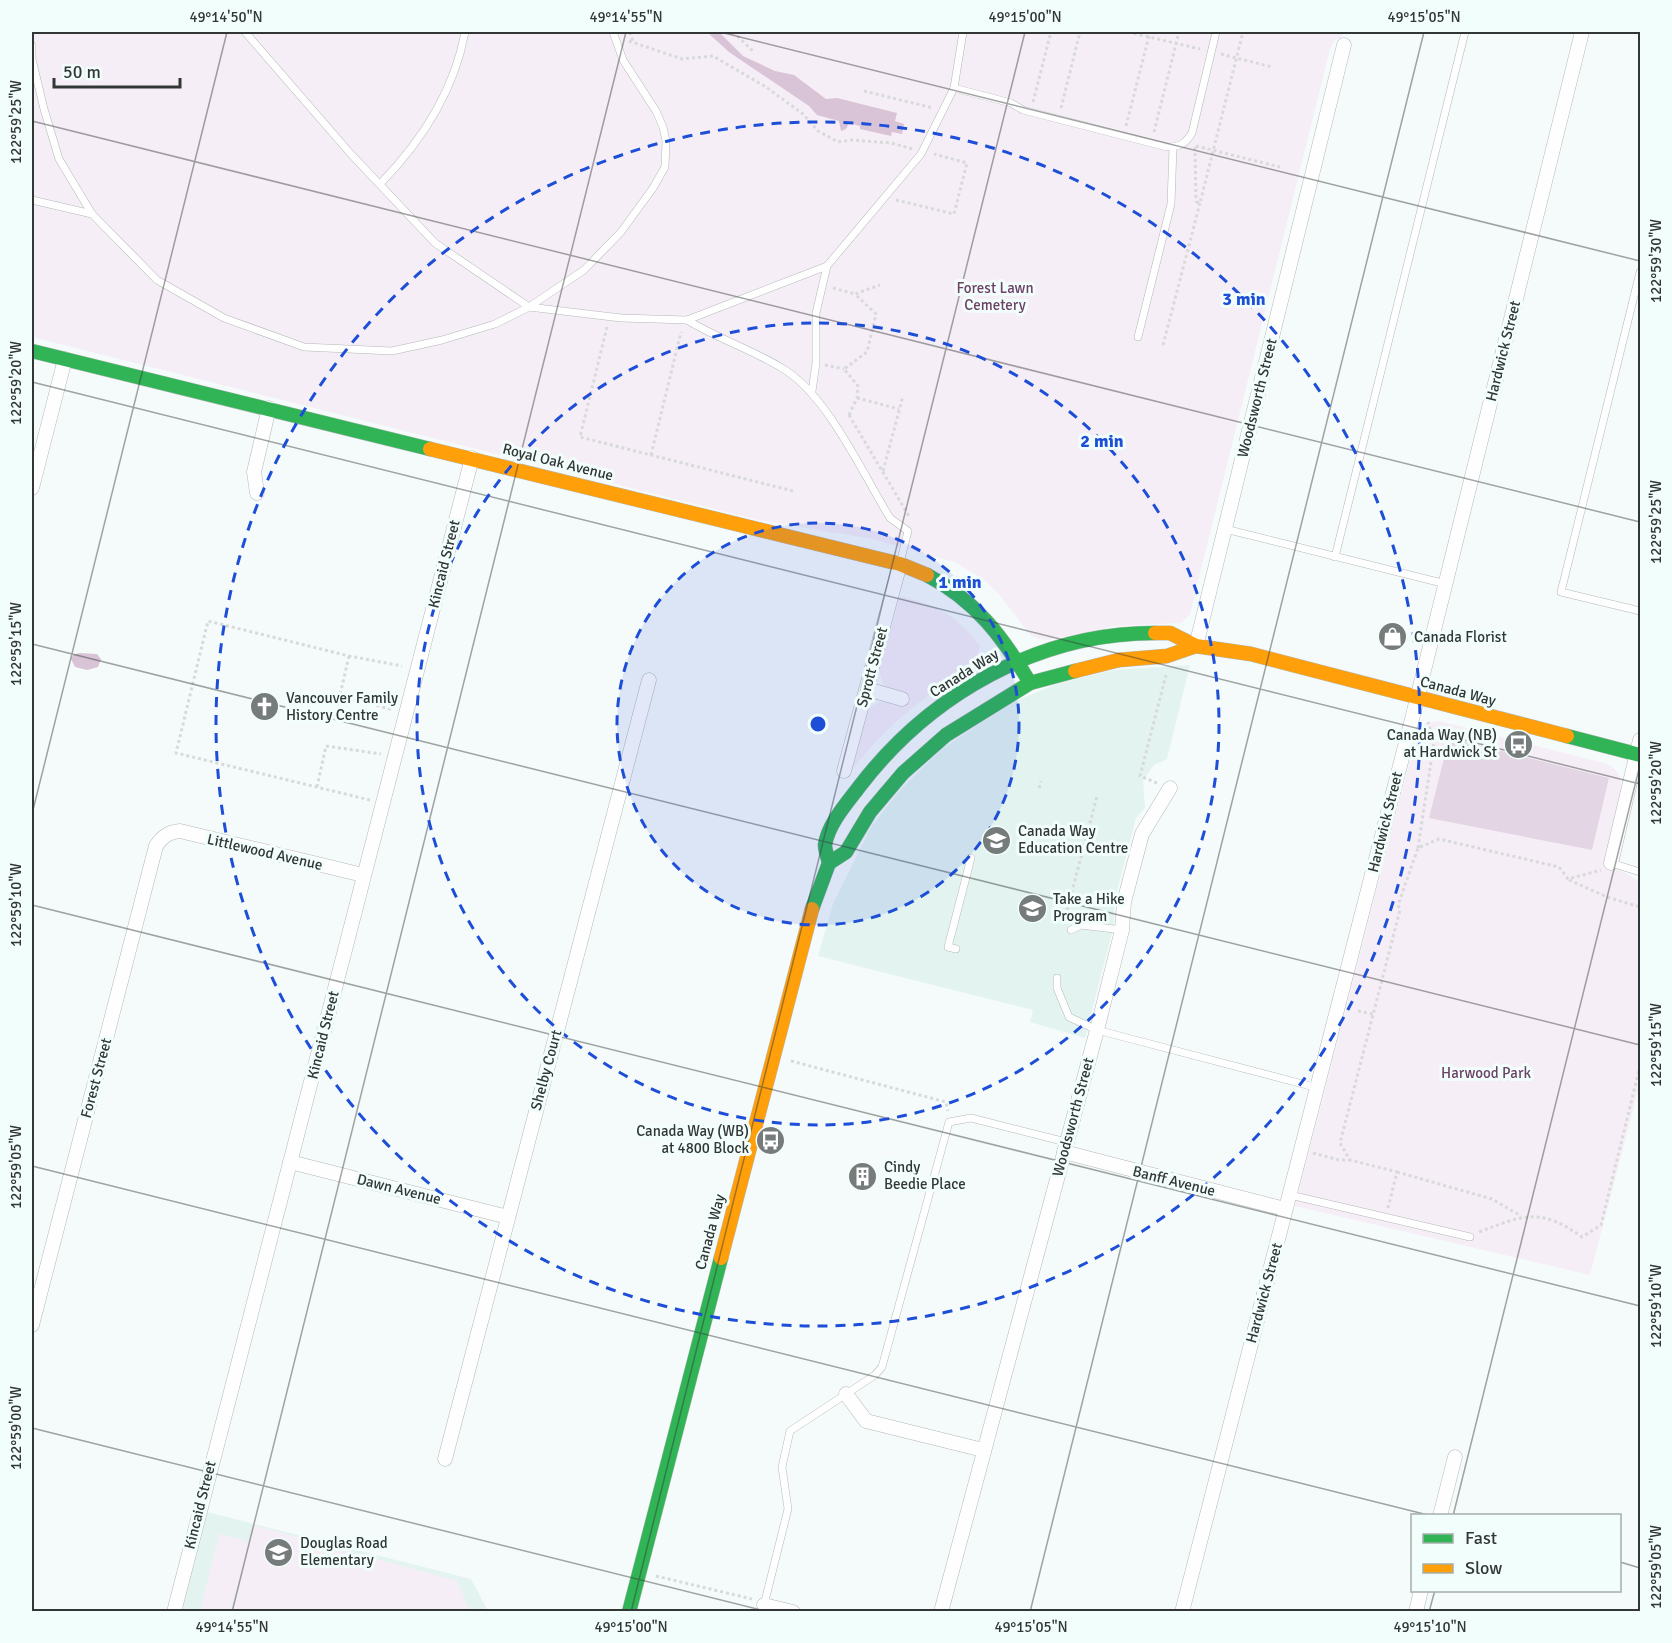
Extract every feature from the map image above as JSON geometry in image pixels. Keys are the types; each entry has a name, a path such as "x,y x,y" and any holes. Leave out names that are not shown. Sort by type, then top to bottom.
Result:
{"main road":[{"name":"Royal Oak Avenue","path":"32,351 900,564 954,588 996,627 1030,683"},
{"name":"Canada Way","path":"629,1611 808,921 829,862 825,843 840,812 872,770 907,732 954,695 1017,660 1081,640 1120,634 1170,633 1196,646 1251,654 1639,754"},
{"name":"Canada Way","path":"829,862 846,852 870,812 903,772 923,754 946,735 1030,683 1119,660 1167,656 1196,646"}],"street":[{"name":"Hardwick Street","path":"1182,1611 1418,698 1582,32"},
{"name":"Woodsworth Street","path":"1196,646 1344,45"},
{"path":"32,488 64,359"},
{"path":"257,493 254,472 269,408"},
{"name":"Kincaid Street","path":"174,1611 472,458"},
{"name":"Sprott Street","path":"844,771 900,564"},
{"name":"Shelby Court","path":"445,1459 649,680"},
{"path":"867,689 902,699"},
{"path":"1614,864 1641,740"},
{"name":"Woodsworth Street","path":"941,1611 1122,930 1124,902 1142,834 1170,788"},
{"name":"Littlewood Avenue","path":"167,834 180,831 363,875"},
{"name":"Forest Street","path":"32,1325 156,846 167,834"},
{"name":"Banff Avenue","path":"1065,1147 1286,1209"},
{"name":"Dawn Avenue","path":"290,1162 508,1216"},
{"path":"846,1394 866,1421 983,1450"},
{"path":"1440,1514 1455,1457"},
{"path":"1416,1611 1421,1592"},
{"path":"764,1605 793,1611"}],"lane":[{"path":"244,32 435,243 529,307 610,316 685,320 826,266 886,198 922,151 954,88 963,32"},
{"path":"380,184 411,153 433,120 462,50 465,32"},
{"path":"954,88 1011,103 1030,112 1173,147 1186,143 1192,133 1216,32"},
{"path":"1335,557 1465,32"},
{"path":"32,46 32,59 59,159 92,214 157,280 190,302 224,318 304,347 392,351 442,340 495,324 529,307 584,270 621,232 653,188 665,167 666,141 663,127 656,111 623,60 614,35"},
{"path":"1138,337 1172,204 1173,147"},
{"path":"32,200 92,214"},
{"path":"812,391 816,363 816,313 826,266"},
{"path":"1641,272 1561,592 1641,611"},
{"path":"685,320 714,337 785,370 812,391 890,518 908,531 900,564"},
{"path":"1225,528 1446,584"},
{"path":"956,949 948,947 971,858"},
{"path":"1614,864 1641,872"},
{"path":"1071,930 1081,925 1122,930"},
{"path":"1057,978 1057,988 1069,1017 1096,1030 1318,1088"},
{"path":"764,1605 788,1509 782,1467 790,1431 875,1375 882,1367 949,1122 971,1118 1065,1147"},
{"path":"1290,1196 1473,1235"}],"path":[{"path":"630,32 633,42"},
{"path":"734,32 753,51"},
{"path":"1030,112 1051,32"},
{"path":"1058,119 1080,32"},
{"path":"1128,32 1192,47"},
{"path":"1123,136 1149,32"},
{"path":"1151,143 1179,32"},
{"path":"1163,345 1243,32"},
{"path":"614,35 682,59 713,56 766,87 803,114 818,131 838,142 852,140 891,143 967,163 954,214 886,198"},
{"path":"1222,54 1272,67"},
{"path":"864,91 943,110"},
{"path":"1195,146 1196,202 1200,203"},
{"path":"1200,147 1280,167"},
{"path":"823,285 855,294 876,314 867,352 844,369"},
{"path":"855,294 880,285"},
{"path":"610,316 580,437 793,491"},
{"path":"651,455 685,320"},
{"path":"816,363 844,369 857,383 857,398 849,414 832,422"},
{"path":"883,471 903,396"},
{"path":"857,398 899,409"},
{"path":"849,414 913,522"},
{"path":"370,800 176,753 202,643 208,621 349,656 404,666"},
{"path":"349,656 340,695 393,710"},
{"path":"1168,667 1140,776 1170,788"},
{"path":"1350,1160 1340,1143 1400,910 1398,905 1418,848 1434,742 1428,722"},
{"path":"316,787 326,746 381,754"},
{"path":"1039,788 1041,781"},
{"path":"1071,930 1064,922 1097,796"},
{"path":"1418,848 1439,839 1559,867 1568,879 1607,897 1641,907"},
{"path":"1568,879 1614,864"},
{"path":"1358,1011 1373,1014"},
{"path":"790,1061 946,1102 949,1122"},
{"path":"1309,1152 1397,1172 1492,1199 1521,1216 1560,1221 1582,1237 1601,1225 1641,1065"},
{"path":"1387,1213 1397,1172"},
{"path":"1473,1235 1521,1216"},
{"path":"638,1574 680,1580 744,1595 764,1605"}],"shaded area":[{"path":"707,32 719,32 743,56 775,71 794,75 826,99 837,98 897,113 895,121 904,124 902,134 892,132 891,136 860,129 860,126 849,123 846,129 841,131 839,121 817,115 809,106 729,52"},
{"path":"97,654 101,659 98,667 87,670 75,667 71,659 73,655"},
{"name":"Canada Way Education Centre","path":"1190,665 1167,759 1154,765 1143,780 1145,808 1136,818 1114,903 1114,925 1085,1038 1030,1022 1033,1010 818,956 833,904 871,827 902,788 942,749 1013,702 1057,684 1113,670"},
{"path":"1449,738 1609,778 1592,850 1429,818"},
{"name":"Douglas Road Elementary","path":"207,1512 471,1579 488,1611 181,1612"}],"green space":[{"name":"Forest Lawn Cemetery","path":"32,32 1343,32 1342,37 1335,40 1330,49 1190,614 1181,623 1115,626 1048,640 1030,635 998,593 983,579 954,562 873,539 758,520 32,337"},
{"path":"900,596 925,603 945,613 963,626 980,646 975,664 908,711 852,770 850,769 868,709 877,703 886,701 906,705 909,697 884,686 879,671"},
{"name":"Harwood Park","path":"1439,721 1604,763 1615,769 1619,775 1621,783 1619,805 1605,861 1640,882 1640,1083 1590,1275 1295,1206 1413,748 1425,723"},
{"name":"Douglas Road Elementary","path":"253,1525 457,1581 470,1611 232,1611 239,1580 230,1611 200,1611 219,1534 243,1540 248,1544"}],"traffic: fast":[{"path":"32,351 430,449"},
{"path":"927,575 974,608 998,635 1030,683"},
{"path":"829,863 825,847 827,837 844,807 887,754 953,697 990,675 1029,657 1069,644 1112,636 1155,633"},
{"path":"812,909 829,863 846,852 870,812 903,773 946,735 1030,683 1075,671"},
{"path":"1567,736 1640,755"},
{"path":"629,1612 721,1258"}],"traffic: slow":[{"path":"430,449 900,564 927,575"},
{"path":"1155,633 1170,633 1196,646 1251,654 1567,736"},
{"path":"1075,671 1119,660 1167,656 1196,646"},
{"path":"721,1258 812,909"}],"place":[{"name":"Canada Florist","path":"1393,637"},
{"name":"Vancouver Family History Centre","path":"265,707"},
{"name":"Canada Way (NB) at Hardwick St","path":"1518,744"},
{"name":"Canada Way Education Centre","path":"997,840"},
{"name":"Take a Hike Program","path":"1032,908"},
{"name":"Canada Way (WB) at 4800 Block","path":"770,1140"},
{"name":"Cindy Beedie Place","path":"863,1176"},
{"name":"Douglas Road Elementary","path":"279,1552"}]}
